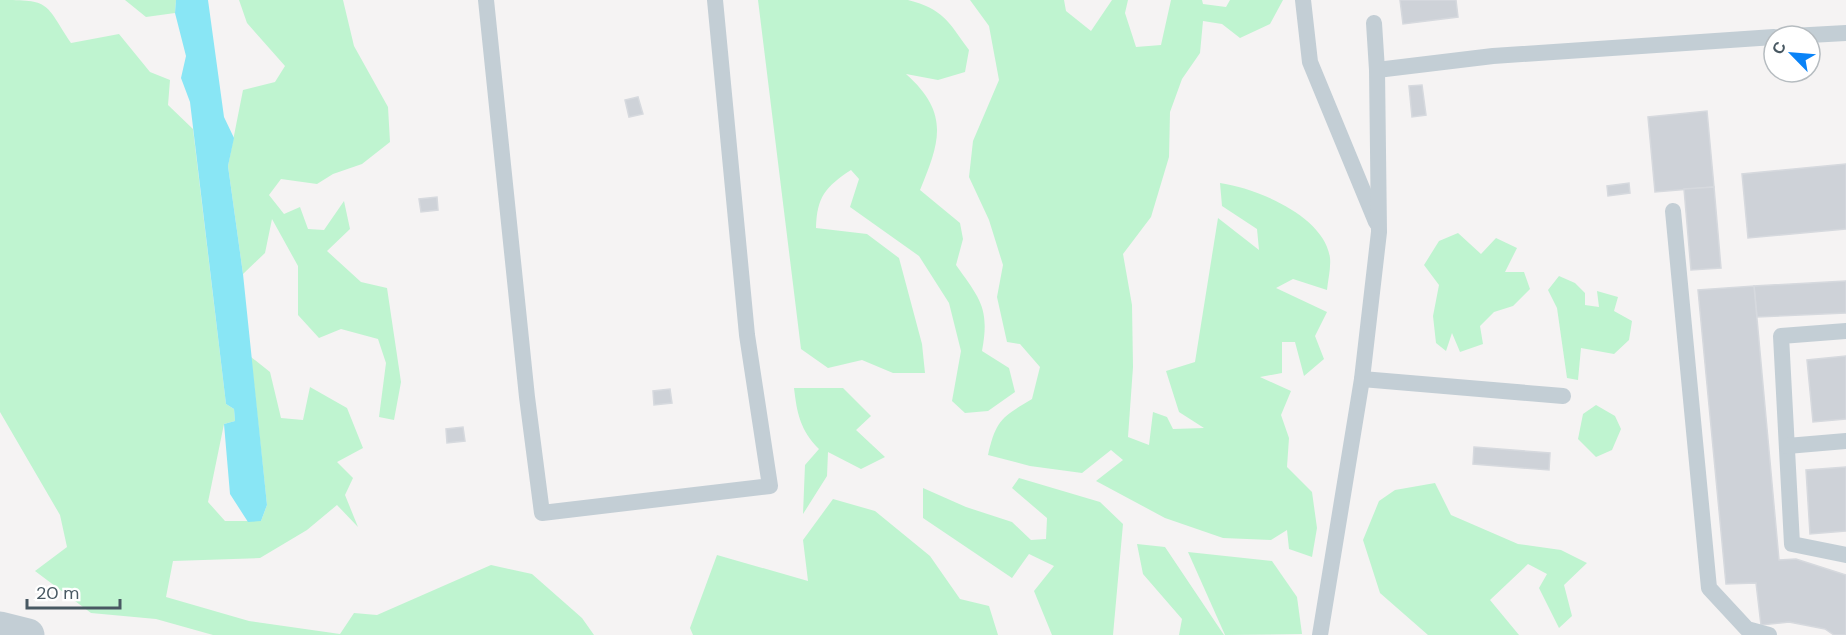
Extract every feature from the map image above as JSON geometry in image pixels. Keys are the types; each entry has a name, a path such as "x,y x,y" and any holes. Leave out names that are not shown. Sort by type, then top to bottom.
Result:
{"street":[{"path":"0,628 28,635"}],"lane":[{"path":"486,0 503,178 542,513 770,486 747,335 715,0"},
{"path":"1303,0 1310,62 1379,232"},
{"path":"1320,635 1362,379 1379,232 1377,70 1374,23"},
{"path":"1822,34 1846,33"},
{"path":"1377,70 1493,56 1762,38"},
{"path":"1673,212 1709,588 1747,629 1769,635"},
{"path":"1846,331 1781,336 1792,544 1846,555"},
{"path":"1362,379 1563,396"},
{"path":"1787,446 1846,441"}],"green space":[{"path":"0,0 29,1 44,6 56,19 71,43 119,34 150,72 170,80 168,105 193,129 226,404 234,409 235,421 224,424 208,502 225,521 261,521 267,505 251,357 270,372 281,418 303,420 310,387 347,408 363,448 337,462 353,478 345,495 358,527 337,505 307,530 260,558 173,561 166,597 249,621 340,634 354,613 377,615 491,565 532,574 582,618 594,635 213,635 156,619 91,613 35,571 67,547 60,515 0,412"},
{"path":"125,0 176,0 175,13 146,17"},
{"path":"239,0 343,0 354,46 388,107 390,142 362,164 333,174 317,184 281,179 269,195 284,214 300,207 308,229 324,230 344,201 350,229 327,251 361,282 387,288 401,382 394,420 379,417 386,363 378,339 341,329 319,338 298,315 298,266 272,219 265,253 243,274 228,166 243,90 275,82 285,66 247,23"},
{"path":"758,0 908,0 937,12 956,31 969,50 965,72 938,80 906,74 930,102 937,129 932,157 920,190 960,223 963,239 956,265 977,296 984,314 982,351 1009,368 1015,392 988,411 965,413 952,401 961,351 949,303 919,256 850,207 859,179 851,170 824,194 818,208 816,228 867,234 899,258 922,344 925,373 893,373 862,360 828,368 801,349"},
{"path":"970,0 1064,0 1066,11 1091,31 1112,0 1128,0 1125,13 1136,47 1161,45 1171,0 1202,0 1203,4 1226,7 1230,0 1283,0 1270,24 1240,38 1222,24 1203,21 1200,53 1182,79 1170,112 1169,157 1151,217 1123,254 1132,305 1133,367 1128,437 1149,445 1153,412 1167,417 1173,429 1204,428 1179,412 1166,371 1195,362 1218,218 1259,250 1257,229 1222,206 1220,183 1252,191 1287,207 1316,229 1325,243 1330,258 1327,290 1293,279 1276,288 1327,312 1315,336 1324,359 1304,376 1295,342 1282,342 1282,373 1260,377 1291,391 1281,415 1289,438 1287,467 1312,492 1317,528 1312,557 1289,549 1287,530 1271,540 1223,538 1165,518 1096,481 1123,460 1111,450 1082,473 1030,466 988,455 994,434 1002,421 1007,415 1032,399 1040,367 1020,344 1007,342 997,297 1003,265 989,220 969,177 973,141 999,80 989,26"},
{"path":"1458,233 1481,254 1496,238 1517,248 1505,272 1524,272 1530,289 1513,306 1494,312 1480,326 1483,344 1460,352 1452,333 1446,351 1436,343 1433,316 1439,285 1424,265 1439,241"},
{"path":"1559,276 1575,283 1585,293 1585,305 1599,307 1597,291 1618,297 1614,311 1632,321 1629,340 1614,354 1581,348 1578,380 1567,378 1557,308 1548,290"},
{"path":"794,388 843,388 871,416 856,430 885,457 861,469 828,452 827,476 803,514 805,465 819,449 800,421"},
{"path":"1596,405 1615,416 1621,429 1612,450 1596,457 1578,439 1583,414"},
{"path":"1019,478 1100,502 1123,524 1113,635 1052,635 1034,591 1054,566 1029,554 1012,578 923,518 923,488 966,507 1012,522 1031,540 1046,539 1047,518 1012,488"},
{"path":"1435,483 1451,515 1518,544 1561,550 1587,563 1564,585 1572,616 1559,628 1539,588 1547,574 1528,564 1490,600 1519,635 1428,635 1380,593 1363,540 1379,501 1395,490"},
{"path":"833,499 875,511 930,556 960,599 989,606 998,635 693,635 690,628 717,555 808,581 803,540"},
{"path":"1137,544 1165,547 1224,635 1179,635 1182,619 1143,574"},
{"path":"1188,552 1272,561 1297,597 1302,634 1225,635"}],"water":[{"path":"176,0 208,0 224,117 234,138 228,166 243,274 267,505 261,521 248,522 230,494 224,424 235,421 234,409 226,404 190,102 181,78 186,56 175,13"}],"building":[{"path":"1400,0 1456,0 1458,17 1403,24"},
{"path":"1422,85 1426,115 1412,117 1409,86"},
{"path":"638,97 643,114 629,117 625,100"},
{"path":"1707,111 1714,187 1655,192 1648,117"},
{"path":"1846,164 1846,229 1748,238 1742,174"},
{"path":"1629,183 1630,193 1608,196 1607,186"},
{"path":"1714,187 1721,268 1691,270 1684,189"},
{"path":"437,197 438,210 421,212 419,199"},
{"path":"1846,281 1846,313 1757,317 1754,286"},
{"path":"1754,286 1779,560 1796,559 1846,575 1846,635 1834,635 1825,629 1789,622 1761,625 1756,583 1726,584 1698,290"},
{"path":"1846,356 1846,419 1813,422 1807,360"},
{"path":"670,389 672,403 654,405 653,391"},
{"path":"463,427 465,441 447,443 446,429"},
{"path":"1474,447 1550,453 1549,470 1473,464"},
{"path":"1846,467 1846,531 1810,534 1806,470"}]}
